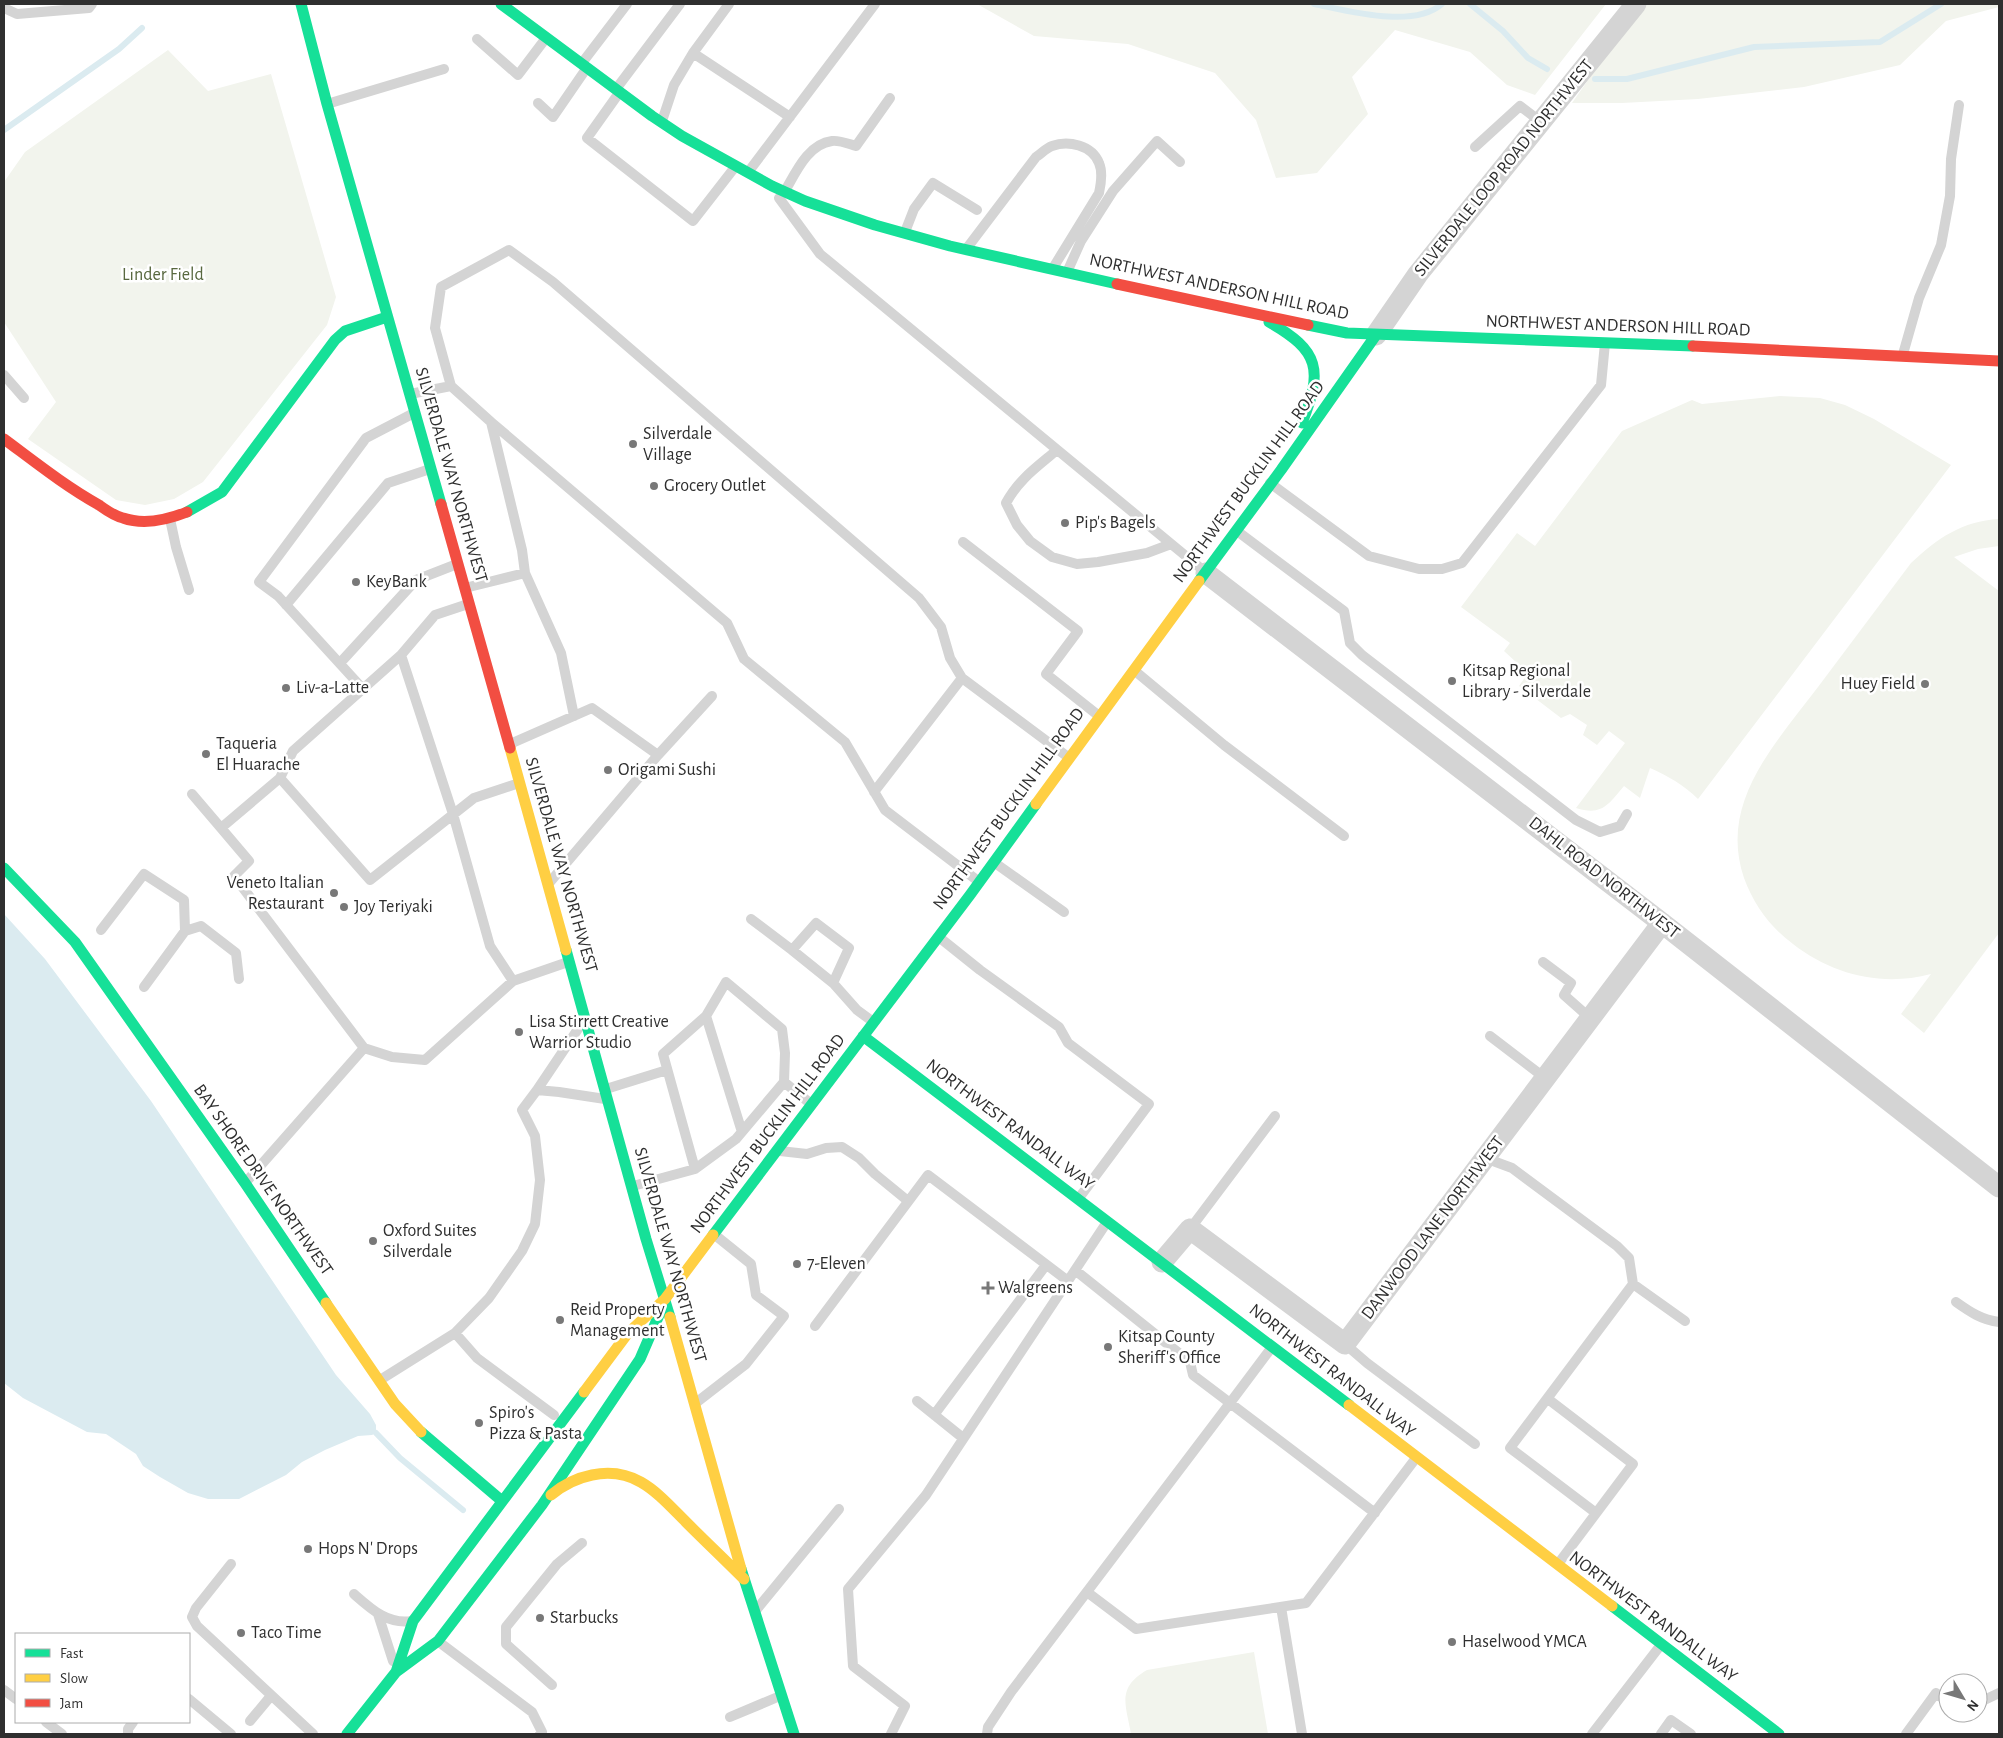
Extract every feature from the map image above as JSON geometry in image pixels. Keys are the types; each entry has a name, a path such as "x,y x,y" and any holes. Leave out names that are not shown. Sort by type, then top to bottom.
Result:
{"main road":[{"name":"SILVERDALE WAY NORTHWEST","path":"301,4 327,104 465,588 631,1186 744,1578 794,1734"},
{"name":"NORTHWEST ANDERSON HILL ROAD","path":"501,4 662,122 772,186 837,213 905,234 966,249 1251,314 1347,333 1999,360"},
{"path":"1251,314 1271,323 1300,342 1310,354 1316,368 1315,386 1311,402 1282,470"},
{"path":"4,439 87,499 124,519 161,521 204,505 222,492 335,340 345,332 387,317"},
{"name":"NORTHWEST BUCKLIN HILL ROAD","path":"396,1672 413,1620 628,1333 665,1299 714,1235 1206,573 1270,483 1282,470 1376,335"},
{"name":"BAY SHORE DRIVE NORTHWEST","path":"4,868 75,942 245,1183 379,1381 412,1424 502,1502"},
{"name":"NORTHWEST RANDALL WAY","path":"863,1036 1162,1262 1778,1734"},
{"name":"NORTHWEST BUCKLIN HILL ROAD","path":"347,1734 396,1672 438,1642 542,1504 640,1359 665,1299"},
{"path":"542,1504 554,1492 575,1480 606,1472 629,1475 651,1489 744,1578"},
{"path":"502,1502 502,1521"},
{"name":"NORTHWEST BUCKLIN HILL ROAD","path":"497,1563 502,1541"}],"street":[{"name":"SILVERDALE LOOP ROAD NORTHWEST","path":"1376,335 1418,274 1636,4"},
{"name":"DAHL ROAD NORTHWEST","path":"1206,573 1662,923 1999,1186"},
{"name":"DANWOOD LANE NORTHWEST","path":"1345,1344 1662,923"},
{"path":"1162,1262 1190,1229 1345,1344"}],"lane":[{"path":"4,8 17,14 89,8 92,4"},
{"path":"538,103 552,117 584,66 627,4"},
{"path":"680,4 587,138 693,221 735,166"},
{"path":"662,122 674,85 693,53 729,4"},
{"path":"748,173 875,4"},
{"path":"477,39 518,75 546,38"},
{"path":"693,53 790,117"},
{"path":"327,104 444,69"},
{"path":"784,192 803,160 820,144 834,140 856,146 890,98"},
{"path":"1902,355 1918,298 1941,244 1950,196 1951,159 1959,105"},
{"path":"1475,147 1520,106 1541,122"},
{"path":"1067,272 1081,241 1113,190 1157,141 1180,162"},
{"path":"966,249 1036,157 1050,146 1067,143 1081,146 1093,154 1099,163 1102,180 1099,194 1052,268"},
{"path":"905,234 914,209 932,183 977,210"},
{"path":"772,186 820,254 1206,573"},
{"path":"978,881 885,810 845,742 744,658 727,623 451,386 435,328 441,287 509,250 553,282 919,598 941,627 950,658 962,678 1068,758"},
{"path":"1270,483 1369,556 1418,569 1442,569 1462,563 1601,385 1606,343"},
{"path":"4,375 24,398"},
{"path":"409,395 451,386"},
{"path":"362,689 286,605 259,582 366,438 415,413"},
{"path":"491,422 522,550 525,572 560,652 574,716"},
{"path":"1057,450 1025,475 1012,491 1006,503 1017,526 1030,541 1052,557 1077,564 1147,553 1171,544"},
{"path":"286,605 388,483 431,469"},
{"path":"170,518 176,547 189,590"},
{"path":"1236,530 1344,611 1350,643 1362,655 1576,820 1600,832 1620,826 1627,814"},
{"path":"963,542 1078,631 1046,674 1100,716"},
{"path":"340,663 416,580 458,564"},
{"path":"465,588 525,572"},
{"path":"221,828 280,778 293,751 401,655 435,615 469,604"},
{"path":"401,655 453,814 490,946 513,981"},
{"path":"1134,670 1224,745 1344,836"},
{"path":"874,792 962,678"},
{"path":"548,884 658,755 712,696"},
{"path":"509,745 592,708 658,755"},
{"path":"280,778 370,880 474,798 519,782"},
{"path":"192,794 249,861 234,876 364,1048 392,1057 425,1060 513,981 569,961"},
{"path":"992,861 1064,912"},
{"path":"101,930 144,874 184,900 185,932"},
{"path":"751,919 833,983 858,1010 873,1022"},
{"path":"792,950 816,923 848,948 833,983"},
{"path":"144,987 185,932 201,926 236,953 239,979"},
{"path":"937,936 980,970 1059,1026 1068,1043 1149,1104 1079,1199"},
{"path":"1543,962 1571,983 1564,995 1590,1018"},
{"path":"631,1186 695,1169 736,1139 784,1082 785,1053 782,1029 726,982 706,1016 663,1054 695,1169"},
{"path":"706,1016 742,1132"},
{"path":"379,1381 455,1332 489,1298 522,1251 535,1224 540,1180 535,1136 522,1110 585,1018"},
{"path":"1490,1036 1545,1078"},
{"path":"245,1183 364,1048"},
{"path":"536,1090 607,1094 667,1070"},
{"path":"784,1082 812,1104"},
{"path":"1190,1229 1275,1116"},
{"path":"776,1151 807,1154 826,1148 842,1147 859,1158 908,1201"},
{"path":"1485,1158 1512,1168 1617,1246 1628,1258 1633,1284 1685,1321"},
{"path":"815,1326 928,1175 1068,1281"},
{"path":"891,1734 905,1706 853,1666 848,1589 926,1495 1108,1221"},
{"path":"694,1404 746,1364 784,1316 756,1295 751,1264 714,1235"},
{"path":"934,1415 1046,1264"},
{"path":"1075,1270 1190,1362 1193,1375 1375,1513"},
{"path":"1596,1513 1510,1448 1633,1284"},
{"path":"1956,1302 1968,1311 1988,1321 1999,1322"},
{"path":"455,1332 477,1358 554,1415"},
{"path":"1345,1344 1367,1363 1475,1444"},
{"path":"987,1734 988,1727 1011,1692 1272,1347"},
{"path":"1548,1399 1633,1464 1557,1566"},
{"path":"917,1401 964,1438"},
{"path":"1087,1592 1136,1629 1306,1603 1416,1458"},
{"path":"755,1612 839,1510"},
{"path":"552,1686 506,1644 506,1627 558,1564 582,1543"},
{"path":"231,1564 196,1608 192,1617 197,1626 209,1639 270,1697 313,1734"},
{"path":"354,1594 378,1614 400,1623 413,1620"},
{"path":"1281,1607 1302,1734"},
{"path":"378,1614 396,1672"},
{"path":"438,1642 532,1712 542,1732 540,1734"},
{"path":"1592,1734 1661,1645"},
{"path":"4,1690 15,1698"},
{"path":"1906,1734 1936,1693 1938,1694"},
{"path":"730,1717 781,1696"},
{"path":"250,1721 270,1697"},
{"path":"190,1700 231,1734"},
{"path":"1661,1734 1671,1720 1690,1734"},
{"path":"47,1723 62,1734"},
{"path":"128,1734 128,1729 133,1723"}],"green space":[{"path":"977,4 1606,4 1535,95 1507,85 1470,52 1395,30 1352,77 1368,114 1317,173 1276,178 1256,120 1215,73 1128,44 1034,36"},
{"path":"1646,4 1999,4 1999,7 1946,21 1900,65 1804,87 1698,99 1622,103 1572,103 1605,56"},
{"name":"Linder Field","path":"168,50 208,91 271,74 336,297 327,325 203,482 174,499 145,505 116,500 28,439 56,402 4,322 4,182 25,152"},
{"path":"1780,396 1820,398 1845,405 1874,419 1951,465 1698,799 1676,781 1650,768 1640,798 1624,786 1609,803 1598,810 1592,811 1576,808 1625,743 1609,731 1597,745 1583,735 1587,725 1570,714 1561,718 1519,686 1528,673 1504,651 1510,643 1461,607 1517,533 1535,546 1622,431 1692,400 1702,404"},
{"name":"Huey Field","path":"1999,519 1999,546 1978,549 1954,557 1999,591 1999,933 1924,1033 1901,1014 1931,974 1913,978 1894,979 1859,976 1825,964 1793,944 1770,923 1748,888 1738,850 1739,824 1745,799 1755,775 1769,752 1911,563 1951,532 1973,523"},
{"path":"1254,1652 1268,1734 1131,1734 1126,1706 1127,1691 1137,1677 1147,1670"}],"shaded area":[{"path":"4,914 45,959 151,1101 336,1375 370,1414 376,1425 376,1433 358,1436 325,1450 302,1462 286,1475 239,1499 208,1499 188,1493 160,1477 143,1466 136,1454 106,1434 87,1432 23,1398 4,1383"}],"waterway":[{"path":"1314,4 1362,14 1398,17 1415,16 1430,11 1442,4"},
{"path":"1470,4 1503,31 1528,58 1547,69"},
{"path":"1595,79 1627,79 1754,47 1880,42 1941,4"},
{"path":"4,130 119,49 142,28"},
{"path":"376,1433 400,1458 463,1510"}],"traffic: fast":[{"path":"301,4 327,104 441,504"},
{"path":"501,4 652,116 682,136 772,186 805,201 875,225 950,246 1117,284"},
{"path":"187,512 222,492 335,340 345,331 387,317"},
{"path":"1269,322 1286,332 1299,343 1307,353 1312,364 1314,375 1313,389 1302,423"},
{"path":"1308,325 1347,333 1693,346"},
{"path":"1199,581 1281,470 1376,335"},
{"path":"713,1235 970,895 1036,804"},
{"path":"4,868 75,942 245,1183 326,1303"},
{"path":"566,950 646,1239 670,1317"},
{"path":"863,1036 1349,1405"},
{"path":"347,1734 396,1672 438,1641 542,1505 640,1359 662,1308"},
{"path":"396,1672 413,1621 584,1392"},
{"path":"421,1432 502,1501"},
{"path":"741,1569 794,1734"},
{"path":"1612,1606 1779,1734"}],"traffic: slow":[{"path":"1036,804 1199,581"},
{"path":"510,748 566,950"},
{"path":"584,1392 628,1333 665,1299 713,1235"},
{"path":"326,1303 395,1404 421,1432"},
{"path":"670,1317 741,1569"},
{"path":"1349,1405 1612,1606"},
{"path":"551,1495 570,1482 592,1475 608,1473 634,1479 656,1492 744,1579"}],"traffic: jam":[{"path":"1117,284 1308,325"},
{"path":"1693,346 1999,361"},
{"path":"4,439 62,482 116,516 131,520 147,521 163,519 187,512"},
{"path":"441,504 510,748"}],"place":[{"name":"Silverdale Village","path":"633,444"},
{"name":"Grocery Outlet","path":"654,486"},
{"name":"Pip's Bagels","path":"1065,523"},
{"name":"KeyBank","path":"356,582"},
{"name":"Kitsap Regional Library - Silverdale","path":"1452,681"},
{"name":"Huey Field","path":"1925,684"},
{"name":"Liv-a-Latte","path":"286,688"},
{"name":"Taqueria El Huarache","path":"206,754"},
{"name":"Origami Sushi","path":"608,770"},
{"name":"Veneto Italian Restaurant","path":"334,893"},
{"name":"Joy Teriyaki","path":"344,907"},
{"name":"Lisa Stirrett Creative Warrior Studio","path":"519,1032"},
{"name":"Oxford Suites Silverdale","path":"373,1241"},
{"name":"7-Eleven","path":"797,1264"},
{"name":"Walgreens","path":"988,1288"},
{"name":"Reid Property Management","path":"560,1320"},
{"name":"Kitsap County Sheriff's Office","path":"1108,1347"},
{"name":"Spiro's Pizza & Pasta","path":"479,1423"},
{"name":"Hops N' Drops","path":"308,1549"},
{"name":"Starbucks","path":"540,1618"},
{"name":"Taco Time","path":"241,1633"},
{"name":"Haselwood YMCA","path":"1452,1642"}]}
